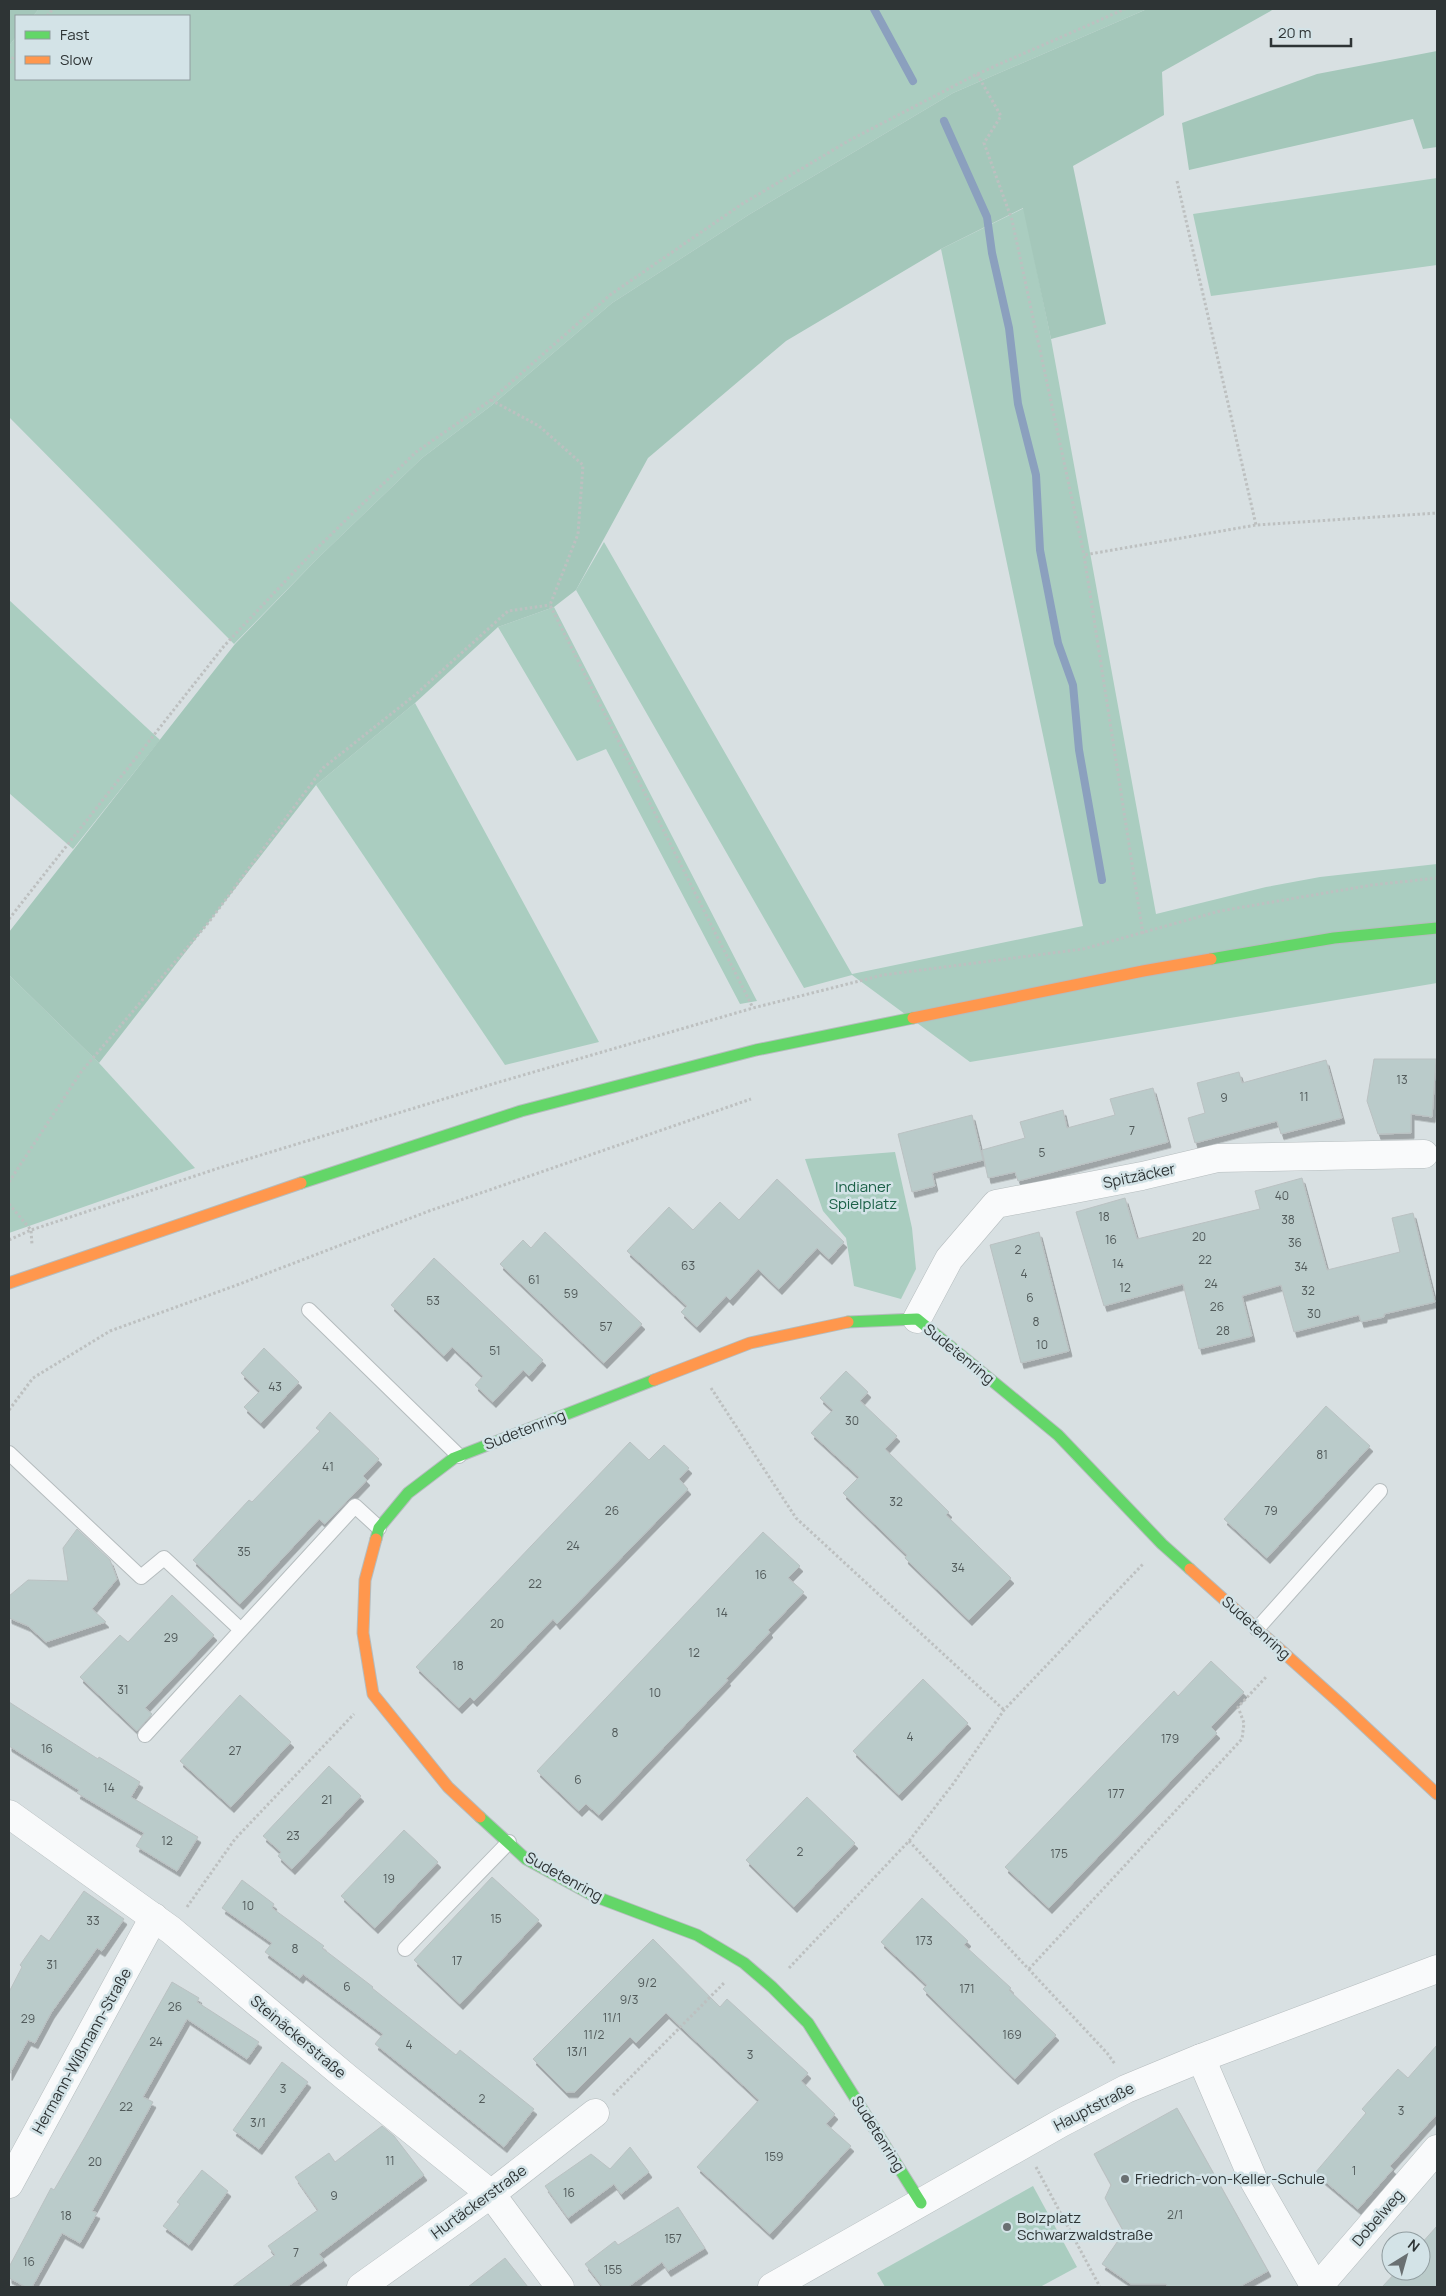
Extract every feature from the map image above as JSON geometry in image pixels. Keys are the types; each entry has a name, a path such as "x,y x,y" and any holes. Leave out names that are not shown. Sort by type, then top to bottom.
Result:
{"street":[{"path":"9,1283 183,1222 520,1111 756,1050 1143,971 1334,938 1437,928"},
{"name":"Spitzäcker","path":"917,1319 949,1259 996,1204 1142,1176 1218,1158 1424,1154"},
{"name":"Sudetenring","path":"920,2203 808,2023 772,1987 744,1962 697,1935 594,1896 526,1859 448,1787 373,1694 363,1633 365,1580 379,1528 408,1493 459,1456 750,1343 841,1322 917,1319 1058,1435 1162,1544 1437,1794"},
{"name":"Steinäckerstraße","path":"9,1814 162,1924 347,2078 491,2194 560,2287"},
{"name":"Hermann-Wißmann-Straße","path":"9,2184 162,1924"},
{"name":"Hauptstraße","path":"779,2285 1025,2143 1126,2089 1200,2058 1437,1969"},
{"path":"1200,2058 1253,2179 1316,2287"},
{"name":"Hurtäckerstraße","path":"361,2287 491,2194 595,2113"},
{"name":"Dobelweg","path":"1316,2287 1437,2149"}],"lane":[{"path":"309,1310 459,1456"},
{"path":"9,1453 140,1577 164,1558 240,1629"},
{"path":"1257,1629 1380,1491"},
{"path":"145,1734 355,1506 379,1528"},
{"path":"405,1949 509,1842"}],"path":[{"path":"9,919 224,646 311,554 416,452 491,400 610,295 742,204 850,140 977,74 1125,9"},
{"path":"977,74 1001,116 984,143 1012,220 1084,555 1143,934"},
{"path":"1177,181 1256,525"},
{"path":"491,400 539,426 583,465 578,534 550,605 753,1008"},
{"path":"1084,555 1256,525 1437,513"},
{"path":"9,1182 80,1072 209,922 323,768 416,695 508,611 550,605"},
{"path":"1083,949 1143,934 1220,911 1372,885 1437,878"},
{"path":"9,1410 32,1378 110,1331 237,1285 429,1211 752,1099"},
{"path":"9,1204 31,1230 9,1240"},
{"path":"696,1364 796,1518 1004,1710"},
{"path":"772,1987 909,1841 953,1784 1004,1710 1162,1544"},
{"path":"1029,1969 1242,1739 1244,1723 1238,1707 1286,1655"},
{"path":"162,1924 235,1839 373,1694"},
{"path":"909,1841 1107,2052 1114,2062 1126,2089"},
{"path":"595,2113 744,1962"},
{"path":"1025,2143 1076,2246 1100,2287"}],"green space":[{"path":"9,9 39,9 34,15 15,15 15,38 9,46"},
{"path":"39,9 1147,9 953,93 750,214 612,303 492,405 422,458 317,559 234,644 9,417 9,46 15,38 15,80 190,80 190,15 34,15"},
{"path":"1147,9 1274,9 1162,72 1164,115 1073,166 1106,324 1051,339 1023,208 941,249 786,341 648,458 576,590 554,607 498,627 415,703 316,785 99,1063 9,975 9,932 235,644 317,559 422,458 492,405 612,303 750,214 953,93"},
{"path":"1437,51 1437,147 1423,149 1413,119 1189,170 1182,123 1317,74"},
{"path":"1437,178 1437,265 1211,296 1193,214"},
{"path":"1024,208 1051,339 1156,914 1266,887 1320,877 1437,864 1437,983 970,1062 852,975 804,988 576,590 604,542 852,974 1083,926 941,249"},
{"path":"9,600 160,740 73,849 9,793"},
{"path":"554,607 757,1001 740,1004 606,749 577,761 498,627"},
{"path":"415,703 599,1042 505,1065 316,785"},
{"path":"9,975 99,1063 195,1168 9,1233"},
{"name":"Indianer Spielplatz","path":"895,1152 912,1228 916,1269 901,1299 854,1286 846,1238 823,1211 805,1159"},
{"name":"Bolzplatz Schwarzwaldstraße","path":"1033,2186 1077,2267 1040,2287 885,2287 877,2273"}],"building":[{"path":"1374,1059 1436,1059 1432,1117 1411,1114 1411,1133 1378,1134 1367,1101"},
{"path":"1326,1060 1342,1118 1281,1134 1277,1121 1195,1143 1188,1118 1205,1113 1197,1083 1239,1072 1242,1083"},
{"path":"1153,1088 1168,1142 1018,1181 1015,1172 988,1178 982,1150 1025,1138 1020,1122 1063,1110 1067,1128 1115,1115 1110,1099"},
{"path":"972,1115 983,1160 932,1173 935,1186 912,1192 898,1134"},
{"path":"1302,1178 1327,1270 1400,1252 1392,1218 1413,1213 1435,1302 1384,1314 1384,1317 1361,1322 1359,1315 1294,1332 1281,1285 1242,1296 1252,1336 1199,1349 1183,1284 1104,1306 1076,1212 1125,1198 1137,1239 1260,1209 1255,1191"},
{"path":"777,1179 844,1242 829,1259 817,1248 779,1289 758,1269 730,1300 726,1296 697,1327 681,1312 687,1306 627,1251 669,1207 693,1230 720,1202 739,1220"},
{"path":"545,1232 642,1324 604,1363 500,1264 523,1240 531,1248"},
{"path":"1039,1232 1069,1351 1021,1363 990,1245"},
{"path":"434,1258 543,1360 529,1376 523,1370 493,1402 475,1385 483,1376 452,1347 444,1356 391,1305"},
{"path":"264,1348 299,1382 261,1423 244,1407 260,1391 241,1373"},
{"path":"846,1371 868,1392 860,1401 897,1436 885,1449 949,1512 946,1515 1011,1578 969,1620 905,1558 907,1555 843,1493 859,1477 811,1433 833,1410 820,1398"},
{"path":"1326,1406 1370,1446 1267,1558 1224,1519"},
{"path":"330,1412 379,1459 363,1476 367,1480 325,1524 319,1519 240,1604 193,1560 249,1500 252,1502 320,1431 316,1428"},
{"path":"630,1442 649,1460 664,1445 689,1468 679,1479 688,1489 557,1624 553,1619 474,1701 470,1697 459,1708 416,1667"},
{"path":"77,1529 110,1560 117,1579 92,1609 106,1622 46,1642 28,1626 9,1618 9,1596 28,1580 68,1581 63,1548"},
{"path":"763,1532 800,1566 788,1578 804,1592 768,1630 770,1632 726,1679 728,1680 599,1815 586,1804 579,1811 537,1771"},
{"path":"172,1595 214,1635 145,1708 152,1714 137,1731 80,1677 120,1635 128,1642"},
{"path":"1211,1661 1244,1692 1211,1727 1217,1733 1049,1908 1005,1867 1174,1691 1178,1696"},
{"path":"923,1679 968,1723 899,1795 853,1751"},
{"path":"240,1695 291,1742 231,1807 180,1761"},
{"path":"9,1702 98,1759 99,1757 140,1782 131,1797 198,1837 177,1871 136,1846 144,1833 77,1793 79,1790 9,1746"},
{"path":"329,1766 361,1796 292,1869 278,1856 281,1852 263,1836"},
{"path":"807,1797 855,1843 794,1907 746,1860"},
{"path":"404,1830 438,1862 375,1928 341,1896"},
{"path":"492,1877 539,1920 460,2004 414,1960"},
{"path":"242,1880 274,1904 272,1908 324,1946 322,1948 456,2055 460,2050 534,2109 504,2147 375,2044 383,2034 303,1974 300,1978 265,1952 272,1943 222,1908"},
{"path":"84,1891 124,1919 102,1951 97,1948 51,2013 35,2043 28,2040 9,2075 9,1992 22,1967 20,1965 41,1935 49,1941"},
{"path":"922,1898 968,1941 964,1945 1011,1988 1009,1990 1056,2035 1015,2079 923,1989 927,1985 881,1942"},
{"path":"653,1939 720,2007 727,1999 808,2073 801,2081 835,2114 826,2124 851,2146 770,2234 697,2167 759,2100 666,2013 636,2043 630,2037 575,2092 566,2092 533,2059"},
{"path":"172,1982 199,1998 197,2002 259,2042 247,2059 187,2019 143,2097 153,2102 92,2211 97,2213 80,2243 62,2233 32,2287 26,2287 9,2278 9,2267 51,2188 54,2190"},
{"path":"1437,2045 1437,2114 1390,2166 1393,2169 1358,2209 1315,2173 1366,2113 1362,2109 1398,2069 1408,2078"},
{"path":"282,2062 308,2082 259,2149 233,2130"},
{"path":"1177,2108 1268,2271 1239,2287 1168,2287 1166,2284 1131,2284 1102,2264 1124,2232 1105,2198 1111,2185 1094,2154"},
{"path":"382,2126 394,2136 424,2175 319,2254 324,2260 287,2287 232,2287 275,2255 268,2246 318,2210 295,2177 329,2153 335,2162"},
{"path":"630,2147 649,2172 621,2194 614,2184 568,2218 545,2186 591,2154 610,2169"},
{"path":"202,2170 228,2191 189,2245 163,2226 180,2204 177,2202"},
{"path":"678,2207 705,2248 668,2271 662,2262 628,2287 603,2287 585,2264 615,2241 618,2245"},
{"path":"1437,2226 1437,2287 1382,2287 1388,2281 1431,2281 1431,2233"},
{"path":"505,2258 528,2287 468,2287"}],"waterway":[{"path":"874,9 913,81"},
{"path":"944,121 987,217 992,253 1009,328 1018,404 1036,475 1040,550 1058,643 1073,685 1079,750 1102,880"}],"traffic: fast":[{"path":"1211,959 1334,938 1437,928"},
{"path":"301,1183 521,1111 756,1050 913,1018"},
{"path":"848,1322 917,1319 1058,1435 1162,1544 1190,1569"},
{"path":"376,1539 379,1528 408,1493 454,1458 654,1380"},
{"path":"480,1817 526,1859 594,1896 697,1935 744,1963 772,1987 808,2023 921,2203"}],"traffic: slow":[{"path":"913,1018 1211,959"},
{"path":"9,1283 301,1183"},
{"path":"654,1380 750,1343 848,1322"},
{"path":"376,1539 365,1580 363,1633 373,1694 448,1787 480,1817"},
{"path":"1190,1569 1342,1705 1437,1794"}],"place":[{"name":"Friedrich-von-Keller-Schule","path":"1125,2179"},
{"name":"Bolzplatz Schwarzwaldstraße","path":"1007,2227"}]}
